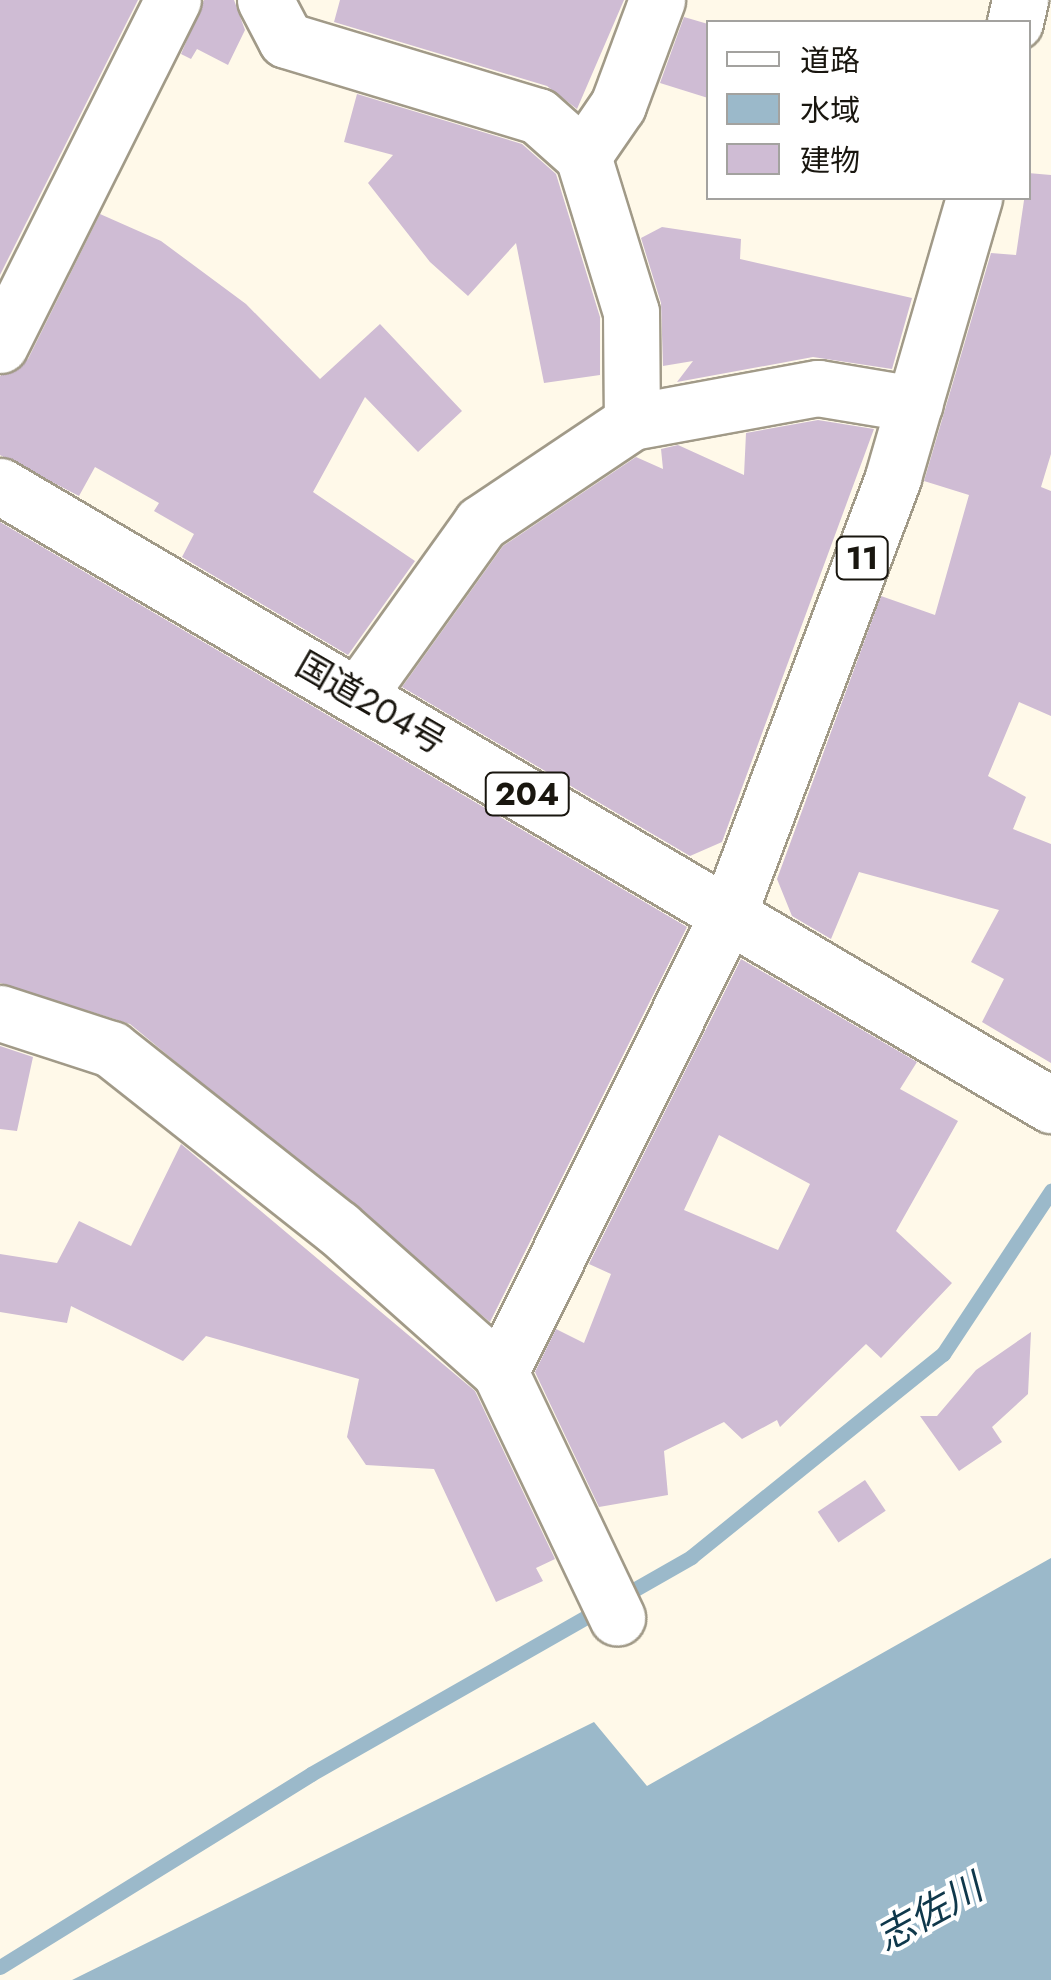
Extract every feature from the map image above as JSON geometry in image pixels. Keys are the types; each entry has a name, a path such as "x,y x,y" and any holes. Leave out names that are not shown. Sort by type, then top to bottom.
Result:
{"main road":[{"path":"0,345 173,0"},
{"path":"265,0 286,40 538,116 583,156 632,312 632,422"},
{"path":"583,156 618,106 658,0"},
{"name":"11","path":"729,912 915,404 973,200"},
{"path":"358,696 480,524 632,422 818,388 915,404"},
{"name":"国道204号","path":"0,486 1051,1105"},
{"path":"500,1372 729,912"},
{"path":"0,1013 111,1049 338,1228 500,1372 617,1617"}],"water":[{"name":"志佐川","path":"1051,1558 1051,1980 72,1980 594,1722 647,1786"}],"building":[{"path":"0,0 138,0 0,275"},
{"path":"204,0 234,0 245,30 228,65 197,49 191,59 181,54"},
{"path":"340,0 624,0 577,109 547,86 334,22"},
{"path":"684,17 706,23 706,97 660,83"},
{"path":"357,94 522,144 556,174 600,317 600,375 544,383 516,243 468,296 430,262 368,183 393,155 344,142"},
{"path":"1031,173 1051,175 1051,454 1041,487 1051,491 1051,716 1019,702 988,776 1026,797 1013,829 1051,844 1051,1063 982,1022 1004,979 971,962 999,910 859,872 831,939 792,916 777,879 881,596 935,615 969,495 924,481 991,253 1016,255 1024,200 1031,200"},
{"path":"100,214 161,241 246,304 320,379 380,324 462,411 418,452 365,397 313,492 415,561 348,655 182,557 194,534 154,511 159,503 95,467 79,496 0,455 0,376 28,359"},
{"path":"662,227 741,239 740,259 912,298 892,369 813,357 677,382 693,361 663,366 661,303 641,238"},
{"path":"818,420 874,429 722,842 690,856 402,687 503,546 636,457 663,469 661,449 678,445 744,475 746,433"},
{"path":"0,522 687,927 490,1322 130,1024 0,983"},
{"path":"741,959 917,1062 900,1089 958,1121 896,1231 952,1283 881,1358 866,1344 780,1427 777,1420 742,1439 724,1422 664,1451 668,1495 599,1507 535,1372 556,1329 584,1343 611,1274 589,1264","holes":["719,1135 810,1184 778,1250 684,1210"]},
{"path":"0,1046 33,1057 17,1131 0,1129"},
{"path":"181,1144 475,1391 555,1559 536,1568 543,1581 496,1602 434,1469 366,1465 347,1437 359,1379 206,1336 183,1361 71,1306 67,1323 0,1312 0,1254 57,1263 79,1221 131,1246"},
{"path":"1031,1332 1028,1394 992,1427 1002,1442 959,1471 920,1416 937,1416 976,1370"},
{"path":"865,1480 886,1511 838,1543 818,1512"}],"waterway":[{"path":"0,1967 311,1774 691,1557 943,1354 1051,1191"}]}
